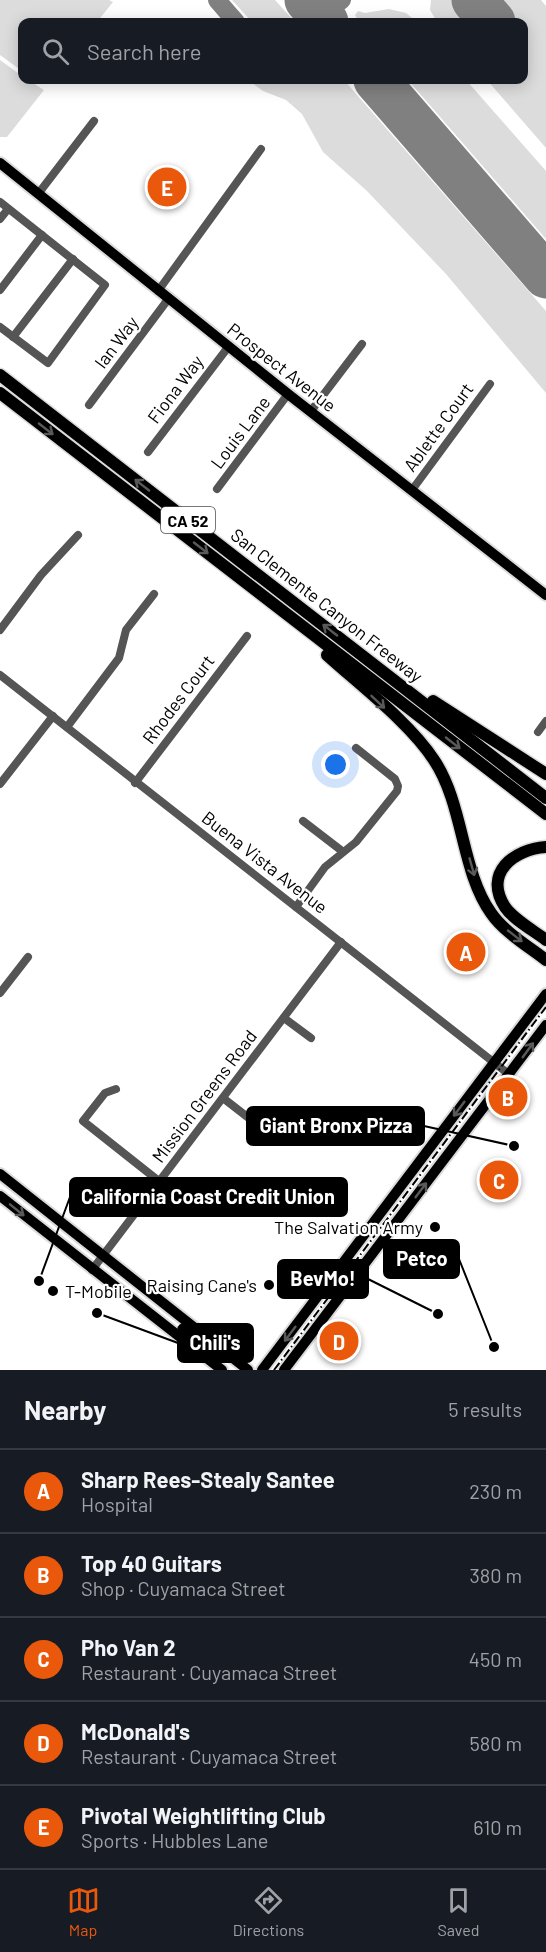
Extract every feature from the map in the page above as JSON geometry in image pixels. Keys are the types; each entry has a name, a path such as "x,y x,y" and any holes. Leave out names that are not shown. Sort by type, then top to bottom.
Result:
{"highway":[{"name":"San Clemente Canyon Freeway","path":"0,375 546,798"},
{"name":"San Clemente Canyon Freeway","path":"0,393 546,814"},
{"path":"240,579 306,634 423,746 447,784 476,880 490,912 501,925 546,960"},
{"path":"376,666 546,774"},
{"path":"546,847 528,849 510,859 504,867 499,886 506,907 546,940"}],"main road":[{"name":"Prospect Avenue","path":"1,167 546,595"},
{"path":"262,1370 546,994"},
{"path":"284,1370 546,1025"},
{"path":"0,1174 102,1257 249,1370"},
{"path":"0,1196 222,1370"}],"street":[{"path":"38,194 94,121"},
{"path":"158,291 261,149"},
{"path":"0,202 105,285 48,363 0,327"},
{"path":"0,219 8,208"},
{"path":"0,290 42,235"},
{"path":"13,337 73,259"},
{"name":"Ian Way","path":"89,405 169,298"},
{"path":"310,411 362,344"},
{"name":"Fiona Way","path":"148,452 229,346"},
{"name":"Ablette Court","path":"412,490 490,384"},
{"name":"Louis Lane","path":"217,489 288,394"},
{"path":"0,630 41,575 78,535"},
{"path":"67,727 119,658 126,630 154,594"},
{"name":"Rhodes Court","path":"135,783 247,636"},
{"name":"Buena Vista Avenue","path":"0,675 135,783 510,1074"},
{"path":"0,784 53,716"},
{"path":"538,732 546,721"},
{"path":"296,907 326,867 342,851 356,842 398,786 394,779 356,748"},
{"path":"303,821 342,851"},
{"name":"Mission Greens Road","path":"92,1270 341,942"},
{"path":"0,993 28,957"},
{"path":"284,1018 311,1038"},
{"path":"116,1089 105,1093 83,1121 159,1182 188,1200"},
{"path":"223,1098 250,1119"}],"shaded area":[{"path":"0,0 109,0 113,2 100,18 18,18 18,68 0,55"},
{"path":"232,0 275,0 291,18 248,18"},
{"path":"431,0 455,0 471,18 435,18 430,10"},
{"path":"492,0 541,0 546,6 546,148 490,84 528,84 528,18 506,18"},
{"path":"389,9 406,13 412,18 357,18 355,15 358,11 365,13"},
{"path":"0,60 18,73 18,84 34,84 44,90 7,137 0,137"},
{"path":"253,84 347,84 546,311 546,393 446,274 367,191 323,152 302,114 286,100 263,91"},
{"path":"411,84 470,84 546,171 546,239"}],"taxiway":[{"path":"217,0 233,18"},
{"path":"305,0 316,18"},
{"path":"326,18 333,7 342,0"},
{"path":"378,84 388,96"}],"runway":[{"path":"307,0 323,18"},
{"path":"474,0 490,18"},
{"path":"379,84 546,276"}],"railway":[{"path":"274,1370 546,1007"}],"place":[{"name":"Pivotal Weightlifting Club","path":"167,187"},
{"name":"Sharp Rees-Stealy Santee","path":"466,952"},
{"name":"Top 40 Guitars","path":"508,1097"},
{"name":"Giant Bronx Pizza","path":"514,1146"},
{"name":"Pho Van 2","path":"499,1180"},
{"name":"The Salvation Army","path":"435,1227"},
{"name":"California Coast Credit Union","path":"39,1281"},
{"name":"Raising Cane's","path":"269,1285"},
{"name":"T-Mobile","path":"53,1291"},
{"name":"Chili's","path":"97,1313"},
{"name":"BevMo!","path":"438,1314"},
{"name":"McDonald's","path":"339,1341"},
{"name":"Petco","path":"494,1347"}]}
